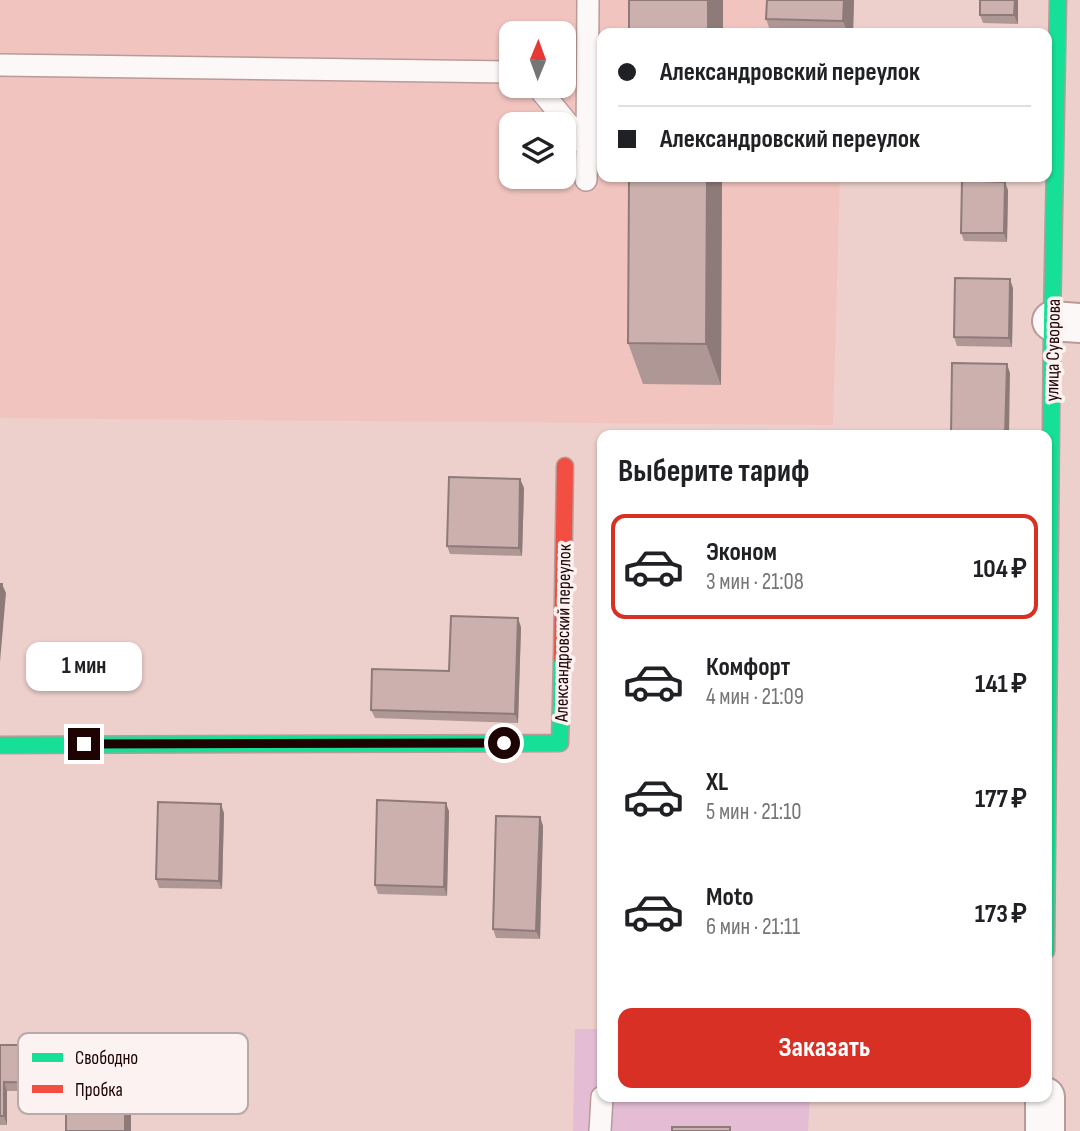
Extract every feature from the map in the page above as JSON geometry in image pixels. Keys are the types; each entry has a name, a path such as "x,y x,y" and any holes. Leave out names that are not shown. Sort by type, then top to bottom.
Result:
{"street":[{"name":"улица Суворова","path":"1052,762 1066,322 1058,0"},
{"name":"Александровский переулок","path":"0,745 560,743 565,466"},
{"path":"1045,1102 1045,1131"}],"lane":[{"path":"586,180 588,0"},
{"path":"0,65 499,72"},
{"path":"547,98 587,147"},
{"path":"600,1131 602,1102"}],"shaded area":[{"path":"0,0 845,0 844,28 597,28 597,182 840,182 833,425 0,418"},
{"path":"575,1029 597,1029 597,1102 810,1102 808,1131 573,1131"}],"building":[{"path":"629,0 708,0 708,28 629,28"},
{"path":"767,0 844,0 843,21 766,19"},
{"path":"980,0 1015,0 1014,15 980,15"},
{"path":"629,182 707,182 706,344 628,343"},
{"path":"962,182 1005,182 1004,233 961,233"},
{"path":"955,278 1010,279 1009,338 954,337"},
{"path":"952,363 1007,364 1005,430 951,430"},
{"path":"449,477 520,479 519,548 447,546"},
{"path":"0,584 2,584 0,615"},
{"path":"451,616 518,618 515,714 371,710 372,669 449,671"},
{"path":"377,800 446,803 444,887 375,885"},
{"path":"158,802 221,804 219,881 156,879"},
{"path":"496,816 540,817 536,931 493,929"},
{"path":"0,1045 18,1045 18,1082 4,1082 4,1116 0,1116"},
{"path":"66,1114 125,1114 125,1131 66,1131"},
{"path":"672,1127 730,1127 730,1131 672,1131"}],"traffic: fast":[{"path":"1051,430 1058,0"},
{"path":"0,745 560,743 562,658"}],"traffic: jam":[{"path":"562,658 565,466"}],"route":[{"path":"84,744 504,743"}]}
